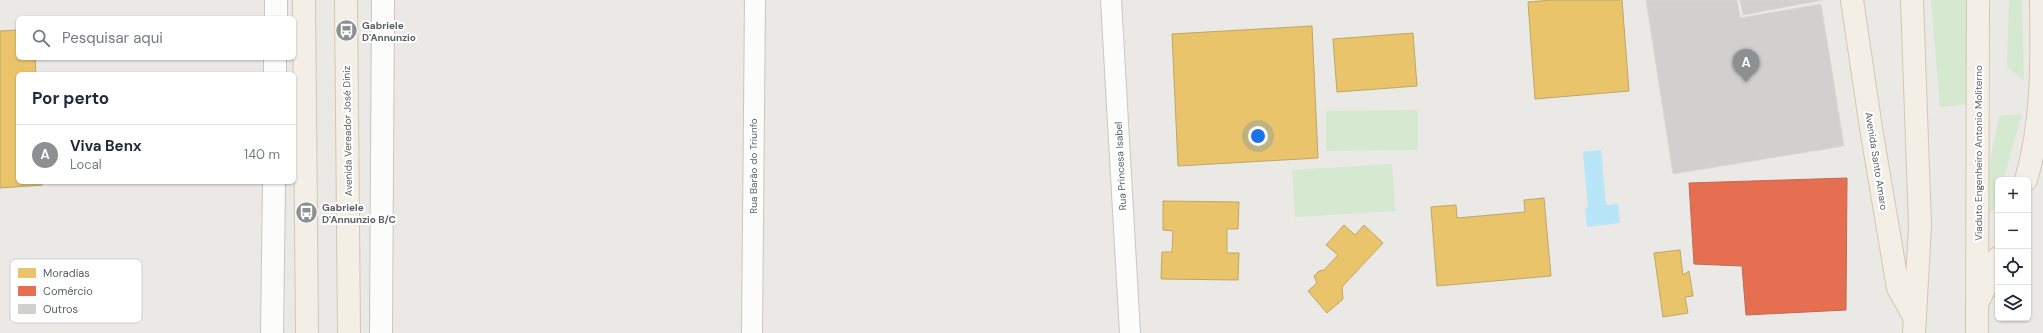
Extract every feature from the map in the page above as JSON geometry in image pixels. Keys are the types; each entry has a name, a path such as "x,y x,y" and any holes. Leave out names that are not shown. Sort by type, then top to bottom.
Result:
{"main road":[{"path":"304,0 307,333"},
{"name":"Avenida Vereador José Diniz","path":"346,0 349,333"},
{"name":"Avenida Santo Amaro","path":"1852,0 1870,121 1898,288 1915,326"},
{"name":"Avenida Santo Amaro","path":"1912,0 1920,226 1915,326"},
{"name":"Viaduto Engenheiro Antonio Moliterno","path":"1977,307 1978,0"},
{"path":"2027,177 2037,132 2042,92 2041,0"},
{"path":"1976,333 1977,307 1995,265"}],"street":[{"path":"276,0 276,16"},
{"path":"381,333 383,0"},
{"name":"Rua Barão do Triunfo","path":"752,333 755,0"},
{"name":"Rua Princesa Isabel","path":"1111,0 1130,333"},
{"path":"275,72 276,60"},
{"path":"272,333 274,184"}],"green space":[{"path":"1931,0 1966,0 1970,104 1940,107"},
{"path":"2009,0 2022,0 2024,81 2007,67"},
{"path":"1418,110 1418,150 1326,151 1326,111"},
{"path":"2022,114 2004,177 1995,177 1995,207 1986,217 1979,216 1999,116"},
{"path":"1392,164 1395,211 1295,217 1292,170"}],"water":[{"path":"1601,150 1606,205 1618,204 1620,223 1587,227 1585,208 1588,207 1583,152"}],"building: Moradias":[{"path":"1552,0 1622,0 1629,91 1535,99 1528,2"},
{"path":"1312,26 1318,158 1178,166 1172,34"},
{"path":"16,30 16,60 35,60 36,72 16,72 16,184 42,185 0,188 0,31"},
{"path":"1413,33 1417,86 1337,92 1333,39"},
{"path":"1544,198 1551,276 1437,286 1431,207 1456,205 1457,218 1525,212 1524,200"},
{"path":"1163,201 1239,202 1238,229 1227,229 1227,253 1239,253 1238,280 1161,279 1162,252 1172,252 1173,231 1163,230"},
{"path":"1344,225 1355,235 1364,225 1383,243 1342,287 1343,299 1327,313 1308,291 1317,283 1314,276 1319,271 1324,270 1338,255 1326,245"},
{"path":"1680,250 1683,275 1689,271 1693,296 1685,297 1688,313 1663,317 1654,253"}],"building: Comércio":[{"path":"1847,178 1846,310 1746,315 1742,266 1694,264 1689,183"}],"building: Outros":[{"path":"1646,0 1737,0 1740,18 1821,4 1844,146 1673,174"},
{"path":"1740,0 1823,0 1743,15"}],"place":[{"name":"Gabriele D'Annunzio","path":"346,31"},
{"name":"Viva Benx","path":"1746,82"},
{"name":"Gabriele D'Annunzio B/C","path":"306,213"}]}
